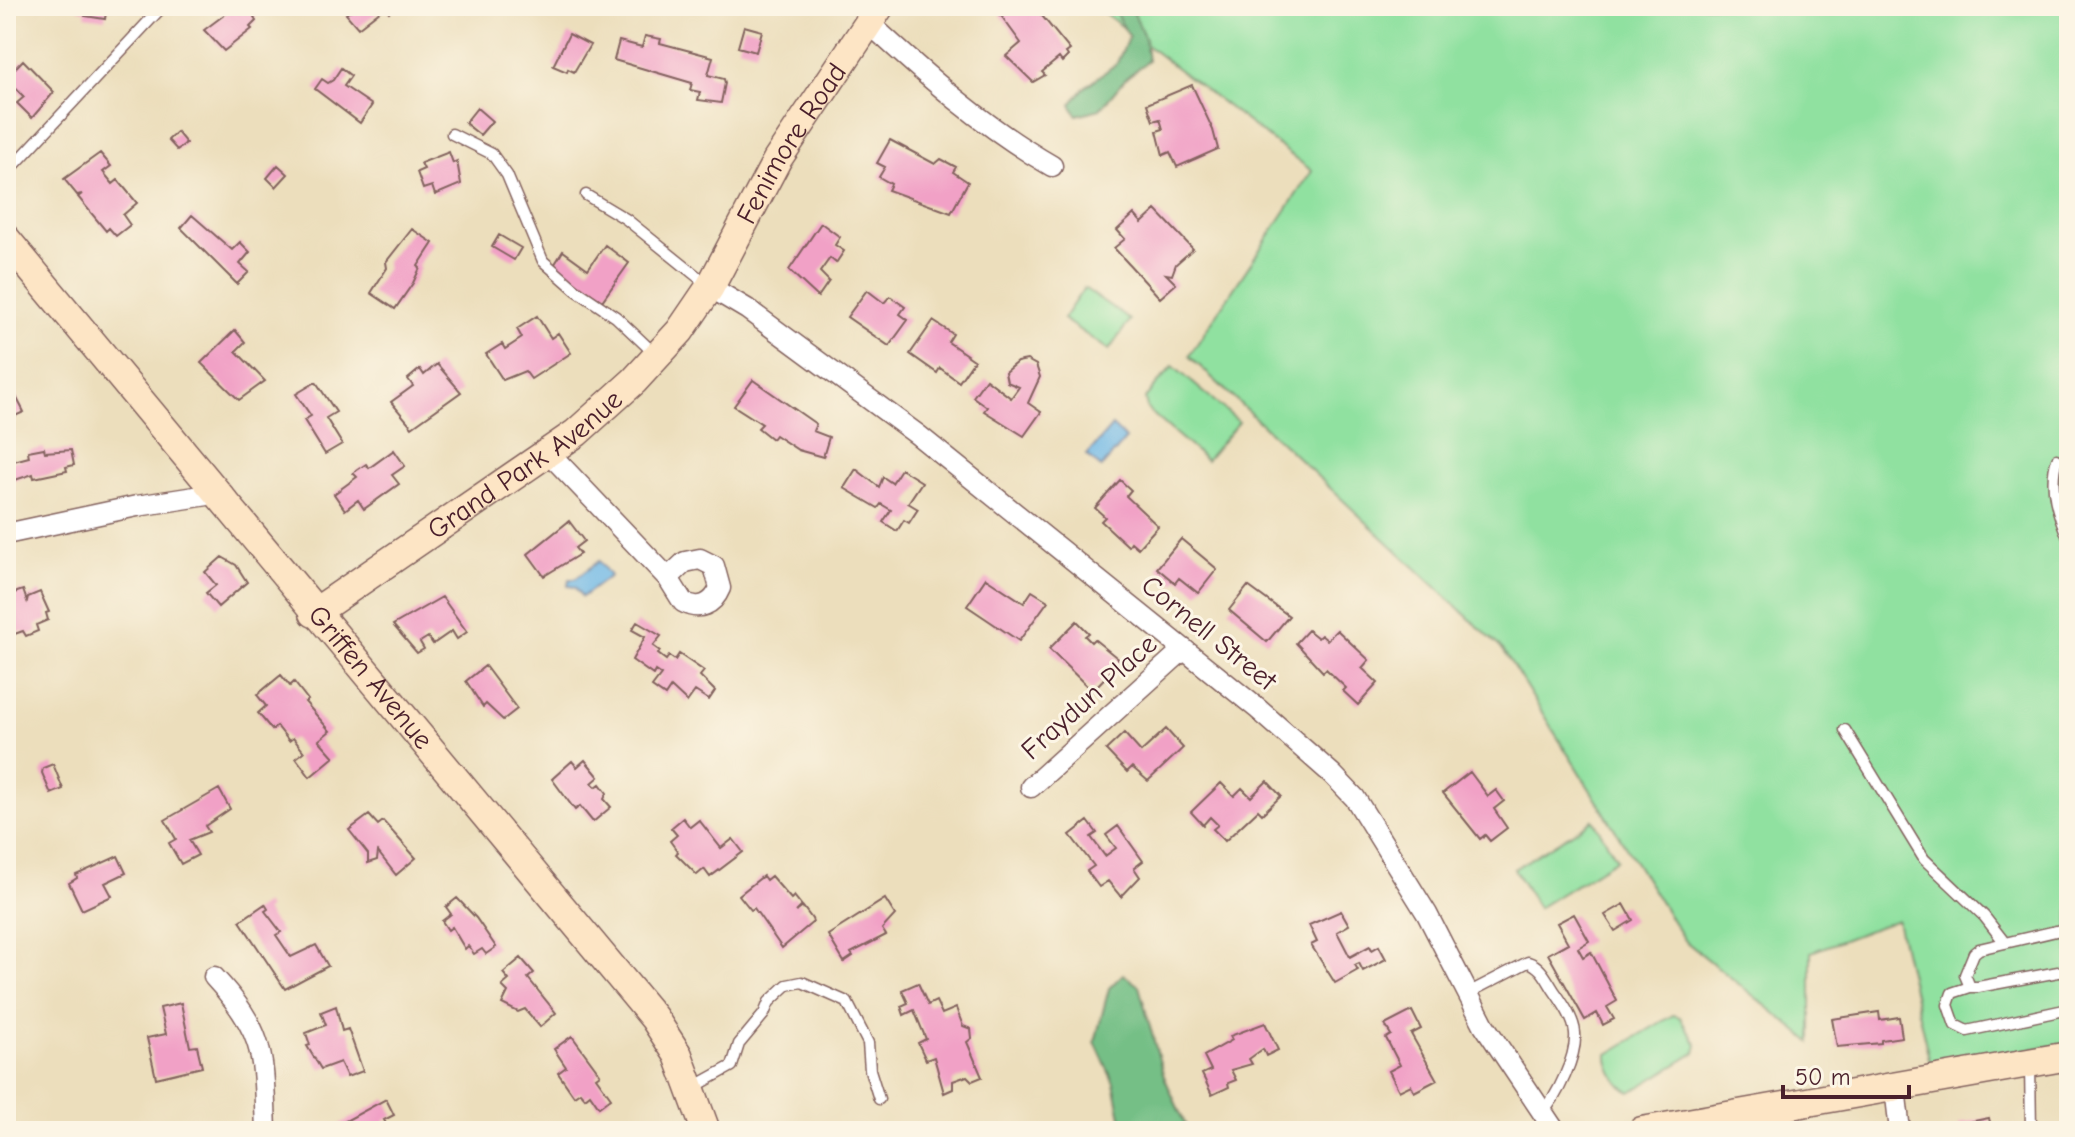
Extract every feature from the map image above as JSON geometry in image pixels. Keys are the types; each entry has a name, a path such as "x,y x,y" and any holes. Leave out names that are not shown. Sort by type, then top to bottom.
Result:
{"street":[{"path":"874,14 965,106 1013,144 1052,166"},
{"name":"Fenimore Road","path":"710,287 777,160 874,14"},
{"name":"Griffen Avenue","path":"6,239 214,494 654,1018 678,1055 706,1131"},
{"name":"Grand Park Avenue","path":"314,613 576,433 634,381 680,331 710,287"},
{"name":"Cornell Street","path":"710,287 747,309 918,435 1268,718 1355,798 1427,914 1514,1074 1555,1131"},
{"path":"548,452 668,578"},
{"path":"6,534 123,508 214,494"},
{"name":"Fraydun Place","path":"1031,787 1184,649"},
{"path":"214,977 243,1008 257,1039 263,1063 266,1131"},
{"path":"1642,1131 2069,1056"},
{"path":"1895,1088 1900,1131"}],"lane":[{"path":"6,174 163,6"},
{"path":"452,134 492,154 507,175 543,261 576,290 616,317 656,355"},
{"path":"586,195 626,219 710,287"},
{"path":"2057,459 2053,472 2055,497 2069,540"},
{"path":"1845,730 1924,859 1984,916 2005,943"},
{"path":"1970,987 1965,975 1974,953 2069,928"},
{"path":"1468,993 1528,962 1541,970 1561,1001 1573,1025 1575,1041 1561,1084 1542,1113"},
{"path":"2069,970 1970,987 1952,993 1948,1005 1955,1025 1967,1031 2069,1009"},
{"path":"692,1088 732,1066 739,1044 764,1014 769,1002 787,985 802,982 836,994 854,1012 868,1043 870,1070 879,1099"},
{"path":"2030,1063 2031,1131"}],"green space":[{"path":"1095,6 2069,6 2069,1044 1930,1063 1897,920 1811,952 1811,1042 1684,940 1503,650 1189,356 1312,171"},
{"path":"1111,6 1131,6 1145,39 1148,61 1127,77 1100,109 1077,115 1071,104 1085,87 1117,63 1129,36"},
{"path":"1084,288 1130,320 1109,350 1063,319"},
{"path":"1173,366 1239,422 1206,460 1147,409 1145,398"},
{"path":"1593,820 1617,859 1538,908 1514,869"},
{"path":"1123,974 1139,986 1163,1074 1188,1131 1124,1131 1114,1083 1095,1042 1109,988"},
{"path":"1673,1015 1680,1017 1697,1045 1695,1053 1631,1092 1614,1076 1608,1054"}],"water":[{"path":"1112,426 1126,439 1101,468 1087,455"},
{"path":"599,561 610,576 582,597 575,587 568,586 569,579 575,579"}],"building":[{"path":"78,6 107,6 105,19 85,16 86,11 78,9"},
{"path":"236,6 257,6 262,11 254,18 256,21 250,27 252,29 224,51 204,30"},
{"path":"356,6 396,6 389,12 385,7 358,28 346,14"},
{"path":"994,6 1034,6 1070,50 1066,53 1068,56 1062,62 1059,58 1042,72 1045,75 1033,82 1006,56 1021,43"},
{"path":"744,26 762,31 756,52 738,47"},
{"path":"569,34 590,45 574,72 553,66"},
{"path":"645,36 713,57 708,75 724,79 721,103 698,100 700,92 690,90 692,83 614,60 619,41 642,47"},
{"path":"23,60 54,92 32,118 17,103 24,97 6,78"},
{"path":"341,68 351,76 344,86 372,105 360,123 315,89 322,79 328,83 333,80"},
{"path":"1192,85 1213,130 1218,149 1177,167 1170,152 1163,155 1157,131 1163,129 1160,119 1153,121 1147,104"},
{"path":"477,108 492,121 480,135 465,123"},
{"path":"177,132 186,143 177,150 168,140"},
{"path":"890,140 935,164 941,159 956,167 953,172 968,182 951,213 888,190 891,184 879,177 885,167 877,163"},
{"path":"449,152 453,163 457,161 461,184 435,195 432,186 423,189 417,172 424,169 421,163"},
{"path":"100,153 111,166 103,172 113,184 118,180 137,203 123,215 130,225 116,236 109,228 106,231 78,197 82,194 77,195 64,179"},
{"path":"278,165 288,174 276,187 267,178"},
{"path":"1156,210 1193,249 1176,264 1172,275 1166,274 1176,284 1160,298 1114,248 1125,239 1117,230 1134,214 1142,223"},
{"path":"192,215 232,250 240,242 250,252 240,264 249,272 237,284 181,228"},
{"path":"821,223 840,237 835,245 844,251 836,263 830,258 820,272 829,281 818,297 789,270"},
{"path":"412,229 433,243 418,266 420,268 413,283 395,309 371,293 387,268 386,262"},
{"path":"499,235 521,248 514,260 492,247"},
{"path":"605,245 629,263 602,301 553,267 563,251 588,269"},
{"path":"867,290 884,303 890,296 905,307 900,314 908,320 889,346 847,317"},
{"path":"537,316 551,338 558,333 571,353 531,379 525,371 503,380 486,354 502,344 505,349 522,338 517,329"},
{"path":"933,321 953,334 948,342 974,360 959,382 940,368 937,373 910,354"},
{"path":"235,330 245,342 236,351 265,381 239,400 201,363"},
{"path":"1027,360 1036,365 1040,377 1028,403 1041,412 1024,436 984,411 987,407 973,397 986,379 1011,398 1019,387 1007,382 1005,372 1017,362"},
{"path":"437,364 461,392 412,427 391,402 413,386 408,379 420,369 424,375"},
{"path":"6,365 13,378 8,381 24,412 6,420"},
{"path":"753,380 816,424 813,431 829,437 823,457 798,450 775,435 772,439 758,428 762,424 734,406"},
{"path":"316,382 336,412 326,418 342,444 325,454 304,420 311,416 296,394"},
{"path":"44,448 45,452 71,450 74,465 66,467 67,471 34,478 33,474 9,482 6,463 29,457 28,451"},
{"path":"394,450 405,466 392,475 399,484 364,509 358,500 345,510 334,494 357,477 353,473 366,464 369,468"},
{"path":"856,469 879,487 883,477 892,483 901,469 922,482 908,503 918,509 909,523 904,520 897,531 883,522 891,510 881,504 878,508 844,488"},
{"path":"1120,480 1131,490 1126,496 1158,526 1138,548 1131,542 1128,546 1101,521 1105,517 1095,508"},
{"path":"569,521 584,541 575,548 580,554 544,576 528,554"},
{"path":"1181,539 1217,569 1198,593 1179,578 1175,583 1157,568"},
{"path":"222,557 236,565 247,582 218,607 206,593 216,585 205,572"},
{"path":"986,578 1024,603 1032,591 1048,601 1019,641 967,606"},
{"path":"1248,586 1289,616 1267,642 1229,610"},
{"path":"9,590 11,594 23,590 27,601 28,597 40,592 49,612 46,613 48,620 36,625 38,631 26,636 23,631 6,637 6,592"},
{"path":"442,597 467,632 457,639 452,631 433,644 428,637 420,642 424,649 417,653 393,625"},
{"path":"1077,621 1089,633 1085,636 1091,642 1094,639 1121,661 1092,691 1049,649"},
{"path":"637,622 661,636 653,646 666,660 669,656 675,660 679,654 704,671 700,676 715,691 709,700 695,691 687,702 671,687 665,696 652,687 661,675 655,671 653,675 632,660 645,637 632,630"},
{"path":"1308,630 1318,638 1321,635 1327,640 1337,630 1369,660 1362,668 1378,683 1358,705 1343,691 1346,688 1326,669 1323,672 1296,643"},
{"path":"485,666 517,709 503,720 486,704 483,707 466,681"},
{"path":"281,675 290,686 294,682 308,700 305,702 330,731 319,740 334,757 310,777 296,758 304,752 293,738 289,741 277,726 272,730 258,713 266,706 257,695"},
{"path":"1166,729 1183,748 1148,781 1132,767 1127,772 1106,750 1124,733 1141,752"},
{"path":"585,760 599,777 592,783 596,787 600,784 607,793 604,799 611,807 593,822 580,806 575,810 552,779 572,761 577,767"},
{"path":"53,764 63,789 51,794 42,773 43,768"},
{"path":"1470,772 1488,796 1496,790 1504,801 1494,809 1507,828 1490,841 1485,835 1480,839 1443,793"},
{"path":"1267,781 1281,796 1262,814 1258,810 1225,841 1213,829 1218,825 1210,817 1203,825 1191,812 1221,783 1234,796 1242,788 1251,797"},
{"path":"219,789 230,809 205,826 209,832 189,840 198,855 181,864 169,843 176,839 165,820"},
{"path":"369,815 378,825 383,821 416,858 396,875 378,852 377,860 368,863 368,854 349,830"},
{"path":"683,818 690,827 699,820 721,848 733,839 743,852 710,877 704,869 697,875 676,854 678,852 670,841 677,835 671,828"},
{"path":"1088,821 1097,833 1091,837 1105,856 1116,848 1106,835 1118,826 1143,861 1134,868 1140,877 1121,897 1108,881 1099,887 1087,871 1094,866 1070,835"},
{"path":"118,856 126,873 105,883 112,896 82,910 69,883 77,878 76,875"},
{"path":"763,876 766,880 771,876 791,899 794,896 802,906 796,912 803,907 813,922 782,948 754,908 751,910 739,895"},
{"path":"457,898 476,918 496,947 486,954 482,949 474,954 468,946 465,949 452,927 448,930 442,921 451,914 446,907"},
{"path":"885,899 895,915 882,929 886,935 851,953 853,956 844,962 828,935"},
{"path":"265,904 268,909 265,911 281,932 276,935 291,957 316,945 328,966 285,989 240,921"},
{"path":"1624,904 1633,920 1615,931 1605,915"},
{"path":"1341,911 1349,925 1337,932 1350,957 1370,946 1372,950 1379,946 1386,959 1363,971 1359,963 1355,965 1358,970 1335,983 1311,945 1317,942 1309,925"},
{"path":"1574,914 1589,941 1578,948 1583,957 1591,952 1617,1001 1607,1007 1614,1019 1603,1025 1597,1013 1585,1020 1548,954 1568,943 1557,923"},
{"path":"521,958 534,973 528,978 556,1013 540,1027 525,1009 518,1012 502,1004 508,992 502,986 509,980 503,973"},
{"path":"918,983 928,1005 936,1001 942,1014 956,1008 963,1026 971,1029 972,1038 967,1042 982,1077 972,1081 967,1076 953,1081 953,1089 944,1093 934,1057 926,1060 918,1043 926,1039 914,1010 904,1015 901,1006 908,1003 902,990"},
{"path":"181,1003 190,1047 197,1046 202,1067 156,1078 147,1038 166,1034 160,1008"},
{"path":"336,1006 342,1031 348,1029 363,1071 347,1077 340,1062 321,1069 307,1046 310,1045 306,1033 326,1025 321,1012"},
{"path":"1412,1011 1421,1029 1411,1034 1437,1080 1414,1092 1411,1085 1399,1091 1389,1071 1400,1065 1386,1038 1391,1035 1385,1025"},
{"path":"1879,1012 1880,1020 1899,1017 1902,1037 1881,1040 1881,1043 1837,1047 1832,1019"},
{"path":"1265,1023 1278,1050 1266,1056 1263,1049 1249,1059 1252,1064 1231,1070 1236,1080 1212,1095 1202,1074 1211,1070 1204,1056 1232,1040 1230,1036"},
{"path":"572,1036 600,1074 596,1077 611,1098 599,1107 590,1094 585,1098 580,1092 574,1096 558,1073 566,1067 554,1049"},
{"path":"386,1099 394,1115 384,1120 390,1131 344,1131 340,1124"},
{"path":"1989,1118 1992,1131 1960,1131 1959,1124"}]}
